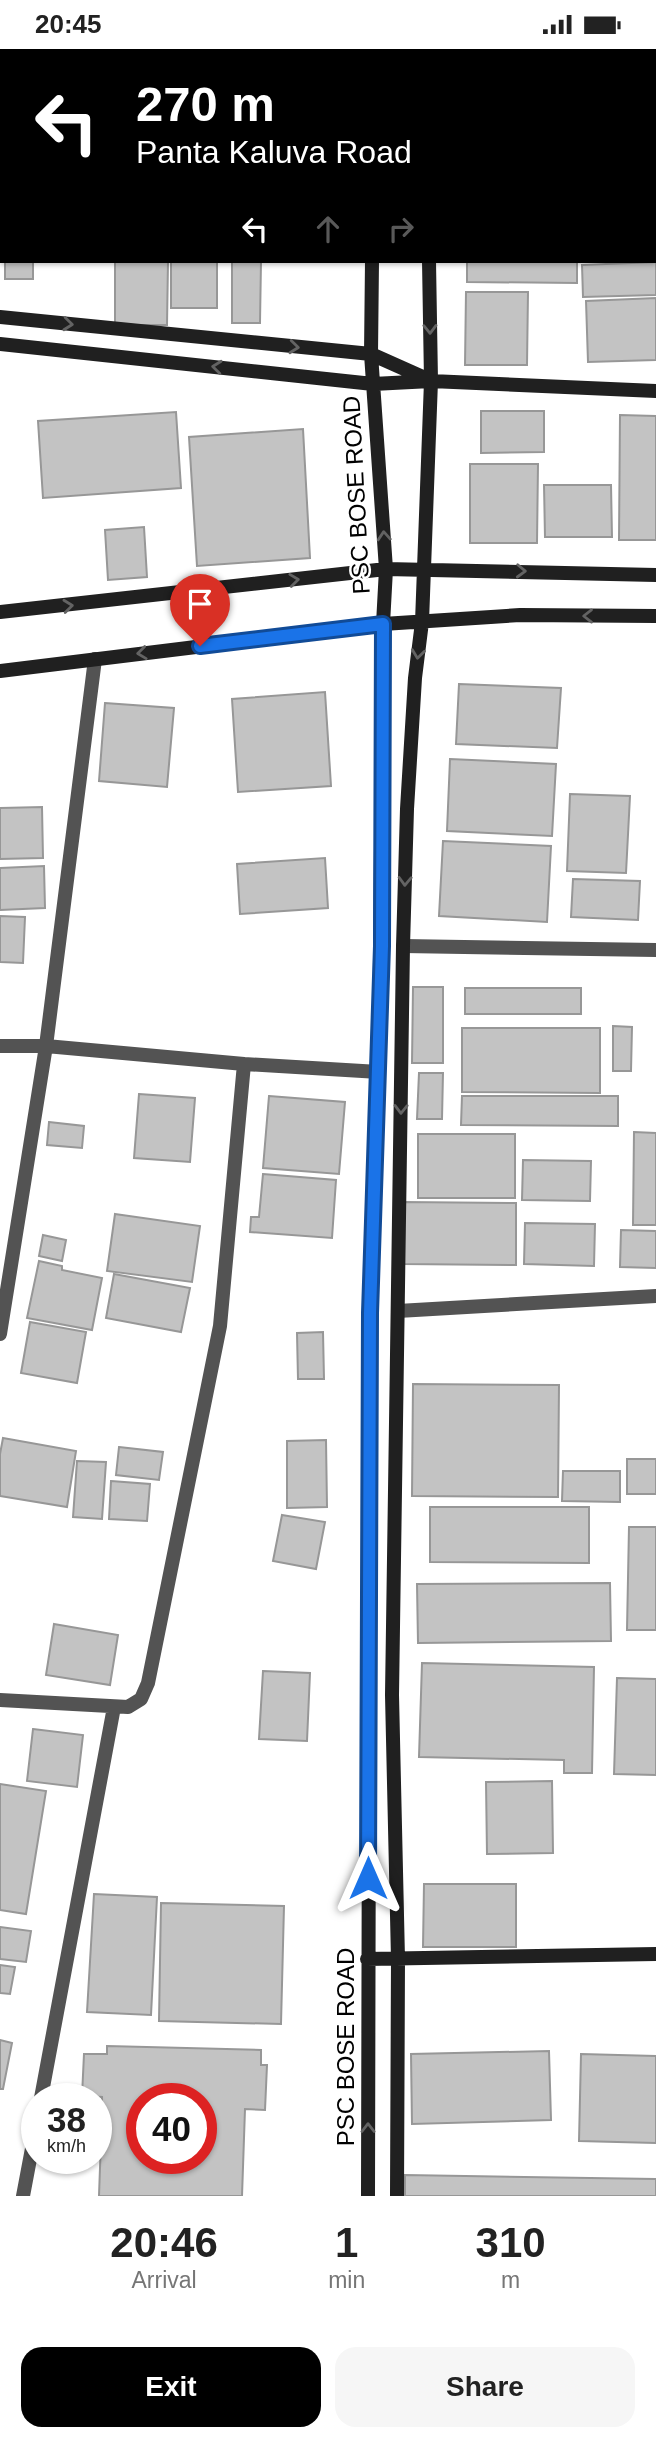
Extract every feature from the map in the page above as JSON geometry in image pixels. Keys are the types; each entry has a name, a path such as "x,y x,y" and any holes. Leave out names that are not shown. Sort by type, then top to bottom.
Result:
{"street":[{"name":"PSC BOSE ROAD","path":"368,2196 370,1313 379,1072 383,624 386,569 370,354 372,263"},
{"path":"397,2196 398,1959 392,1695 403,946 407,809 415,678 422,622 431,381 429,263"},
{"path":"0,317 370,354 431,381"},
{"path":"0,344 373,384 431,381 656,391"},
{"path":"0,612 386,569 656,575"},
{"path":"0,671 383,624 520,615 656,616"},
{"path":"0,1334 46,1046 95,659"},
{"path":"403,946 656,950"},
{"path":"0,1046 46,1046 244,1064 379,1072"},
{"path":"0,1700 128,1707 141,1699 148,1683 220,1326 244,1064"},
{"path":"398,1311 656,1296"},
{"path":"44,2083 114,1707"},
{"path":"367,1959 656,1954"},
{"path":"23,2196 27,2174"}],"building":[{"path":"5,263 33,263 33,279 5,279"},
{"path":"115,263 168,263 167,325 115,325"},
{"path":"171,263 217,263 217,308 171,308"},
{"path":"232,263 261,263 260,323 232,323"},
{"path":"467,263 577,263 577,283 467,282"},
{"path":"656,263 656,295 583,297 582,265"},
{"path":"466,292 528,292 527,365 465,365"},
{"path":"656,298 656,360 588,362 586,301"},
{"path":"481,411 544,411 544,452 481,453"},
{"path":"176,412 181,488 43,498 38,421"},
{"path":"620,415 656,416 656,540 619,540"},
{"path":"303,429 310,558 197,566 189,437"},
{"path":"470,464 538,464 537,543 470,543"},
{"path":"544,485 611,485 612,537 545,537"},
{"path":"144,527 147,577 108,580 105,530"},
{"path":"459,684 561,688 557,748 456,744"},
{"path":"325,692 331,786 238,792 232,699"},
{"path":"105,703 174,708 167,787 99,781"},
{"path":"450,759 556,764 552,836 447,831"},
{"path":"570,794 630,796 626,873 567,871"},
{"path":"42,807 43,858 0,859 0,808"},
{"path":"443,841 551,846 547,922 439,916"},
{"path":"325,858 328,908 240,914 237,864"},
{"path":"44,866 45,908 0,910 0,868"},
{"path":"573,879 640,881 638,920 571,917"},
{"path":"0,916 25,917 23,963 0,962"},
{"path":"413,987 443,987 443,1063 412,1063"},
{"path":"465,988 581,988 581,1014 465,1014"},
{"path":"613,1026 632,1027 631,1071 613,1071"},
{"path":"462,1028 600,1028 600,1093 462,1092"},
{"path":"419,1073 443,1073 442,1119 417,1119"},
{"path":"139,1094 195,1098 190,1162 134,1158"},
{"path":"269,1096 345,1102 339,1174 263,1168"},
{"path":"462,1096 618,1096 618,1126 461,1125"},
{"path":"49,1122 84,1126 82,1148 47,1145"},
{"path":"634,1132 656,1133 656,1225 633,1225"},
{"path":"418,1134 515,1134 515,1198 418,1198"},
{"path":"523,1160 591,1161 590,1201 522,1200"},
{"path":"263,1174 336,1180 332,1238 250,1232 251,1217 259,1217"},
{"path":"403,1202 516,1203 516,1265 402,1264"},
{"path":"115,1214 200,1226 192,1282 107,1271"},
{"path":"525,1223 595,1224 594,1266 524,1264"},
{"path":"621,1230 656,1231 656,1268 620,1267"},
{"path":"43,1235 66,1240 62,1261 39,1256"},
{"path":"39,1261 62,1266 62,1270 102,1278 92,1330 27,1318"},
{"path":"114,1274 190,1288 181,1332 106,1318"},
{"path":"30,1322 86,1332 77,1383 21,1373"},
{"path":"323,1332 324,1379 298,1379 297,1333"},
{"path":"413,1384 559,1385 558,1497 412,1496"},
{"path":"3,1438 76,1451 67,1507 0,1496 0,1454"},
{"path":"326,1440 327,1507 287,1508 287,1441"},
{"path":"119,1447 163,1452 159,1480 116,1475"},
{"path":"627,1459 656,1459 656,1494 627,1494"},
{"path":"77,1461 106,1462 102,1519 73,1517"},
{"path":"563,1471 620,1471 620,1502 562,1501"},
{"path":"111,1481 150,1484 147,1521 109,1519"},
{"path":"430,1507 589,1507 589,1563 430,1562"},
{"path":"282,1515 325,1522 316,1569 273,1561"},
{"path":"629,1527 656,1527 656,1630 627,1630"},
{"path":"610,1583 611,1641 418,1643 417,1584"},
{"path":"54,1624 118,1635 110,1685 46,1675"},
{"path":"422,1663 594,1667 592,1773 564,1773 564,1760 419,1757"},
{"path":"263,1671 310,1673 307,1741 259,1739"},
{"path":"617,1678 656,1679 656,1775 614,1774"},
{"path":"33,1729 83,1735 77,1787 27,1781"},
{"path":"552,1781 553,1853 487,1854 486,1782"},
{"path":"0,1784 46,1791 26,1914 0,1910"},
{"path":"424,1884 516,1884 516,1947 423,1947"},
{"path":"94,1894 157,1897 151,2015 87,2012"},
{"path":"161,1903 284,1906 281,2024 159,2021"},
{"path":"0,1927 31,1931 26,1962 0,1959"},
{"path":"0,1965 15,1967 10,1994 0,1993"},
{"path":"0,2040 12,2043 3,2089 0,2089"},
{"path":"107,2046 261,2050 261,2065 267,2065 265,2110 245,2109 242,2196 99,2196 100,2174 112,2174 112,2083 83,2083 84,2054 107,2054"},
{"path":"549,2051 551,2120 412,2124 411,2054"},
{"path":"581,2054 656,2056 656,2143 579,2141"},
{"path":"405,2175 656,2179 656,2196 405,2196"}],"route":[{"path":"200,646 383,624 382,946 370,1313 368,1878"}]}
